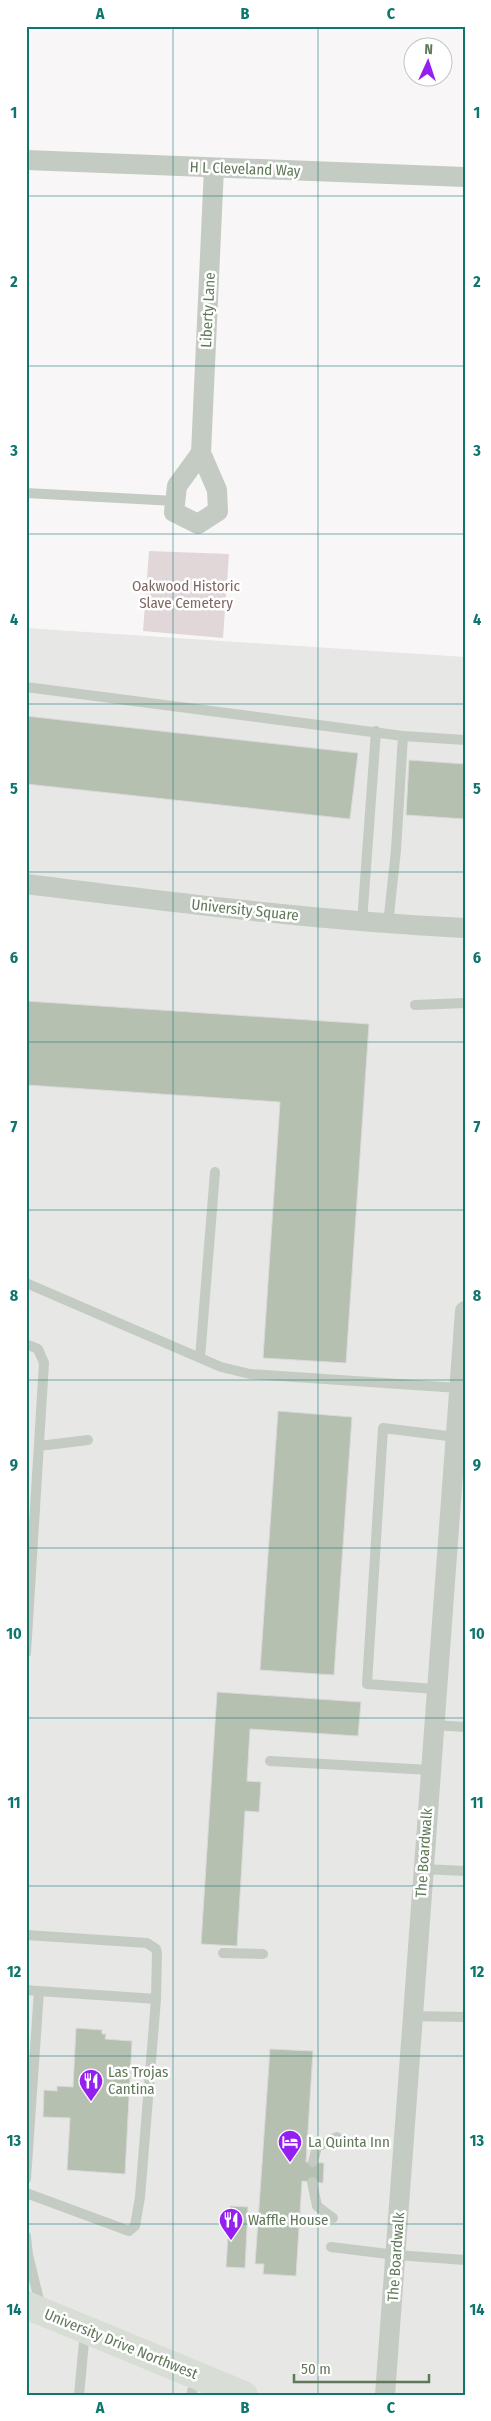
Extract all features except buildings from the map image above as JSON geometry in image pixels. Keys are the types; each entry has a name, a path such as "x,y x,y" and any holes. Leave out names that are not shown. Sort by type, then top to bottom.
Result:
{"highway":[{"name":"University Drive Northwest","path":"34,2308 85,2329 194,2385 244,2395"}],"street":[{"name":"H L Cleveland Way","path":"26,160 465,177"},
{"name":"Liberty Lane","path":"201,453 214,168"},
{"path":"201,453 217,490 218,511 198,524 174,512 177,486 201,453"},
{"name":"University Square","path":"26,884 216,908 362,922 465,928"},
{"name":"The Boardwalk","path":"385,2395 433,1724 457,1524 456,1437 465,1311"}],"lane":[{"path":"26,493 175,502"},
{"path":"26,687 376,731 402,736 465,740"},
{"path":"362,922 376,731"},
{"path":"388,924 396,850 402,736"},
{"path":"415,1004 465,1003"},
{"path":"200,1358 214,1172"},
{"path":"26,1283 221,1367 250,1374 459,1388"},
{"path":"26,1344 38,1348 44,1363 26,1652"},
{"path":"436,1689 367,1684 383,1428 456,1437"},
{"path":"39,1446 88,1440"},
{"path":"433,1724 465,1726"},
{"path":"270,1761 430,1770"},
{"path":"423,1869 465,1871"},
{"path":"26,1935 148,1942 156,1949 158,1954 140,2197 135,2226 129,2231 26,2194"},
{"path":"223,1953 263,1954"},
{"path":"26,1990 156,1999"},
{"path":"26,2179 39,1991"},
{"path":"413,2016 465,2017"},
{"path":"313,2162 317,2147 337,2138"},
{"path":"312,2182 317,2206 333,2218"},
{"path":"26,2236 34,2308"},
{"path":"331,2247 396,2255 465,2260"},
{"path":"79,2395 85,2329"}],"shaded area":[{"path":"26,628 465,657 465,2395 26,2395"}],"green space":[{"name":"Oakwood Historic Slave Cemetery","path":"149,551 229,554 223,638 143,631"}],"place":[{"name":"Las Trojas Cantina","path":"91,2102"},
{"name":"La Quinta Inn","path":"290,2163"},
{"name":"Waffle House","path":"231,2241"}]}
